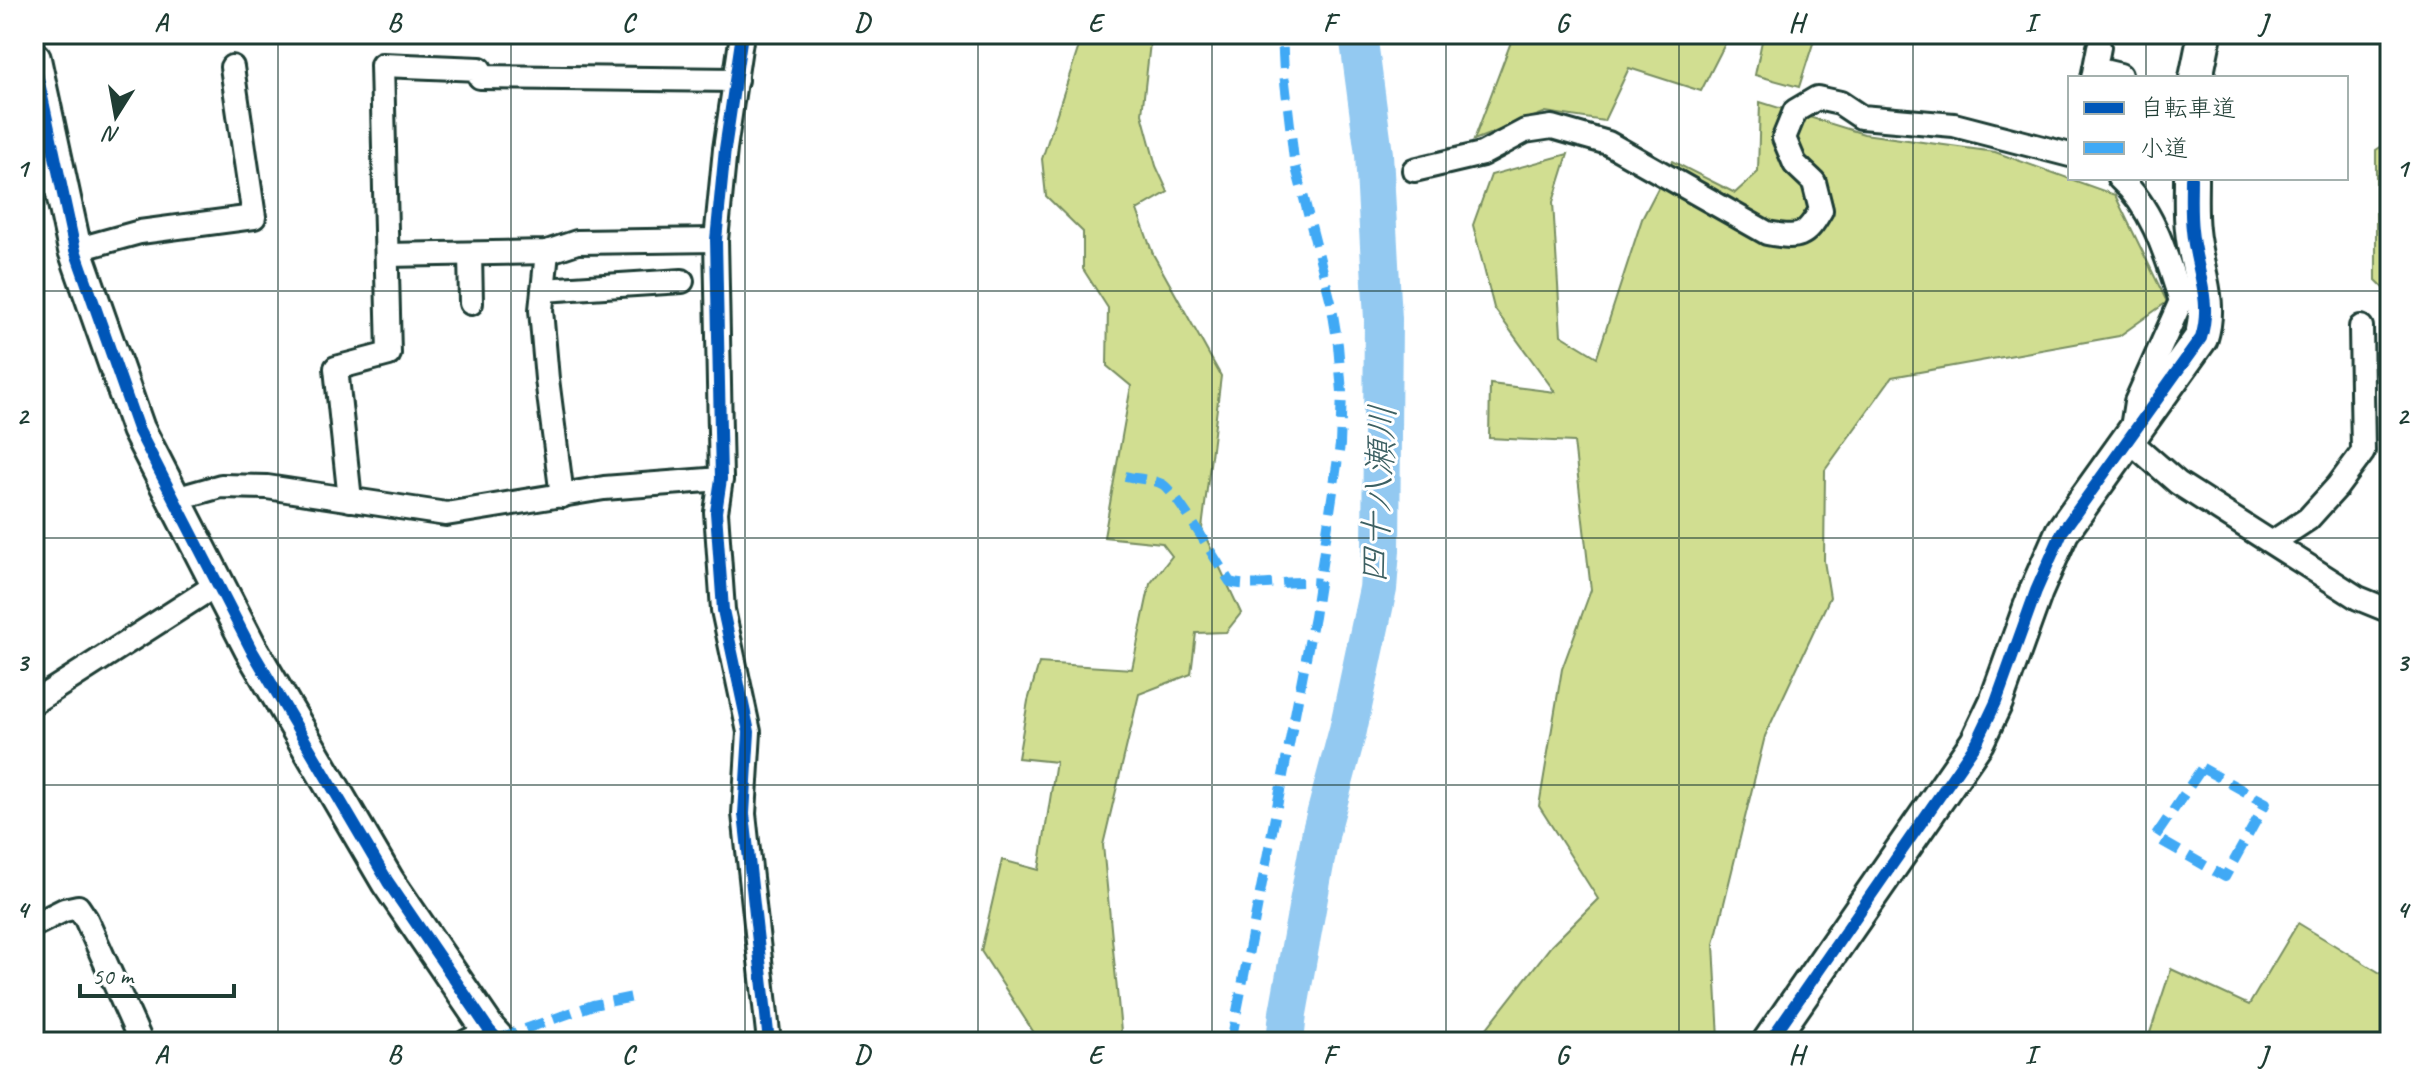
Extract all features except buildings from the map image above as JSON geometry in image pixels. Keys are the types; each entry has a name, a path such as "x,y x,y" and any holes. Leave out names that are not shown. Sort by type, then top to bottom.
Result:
{"street":[{"path":"742,34 725,149 716,240 721,479 716,512 723,610 749,732 744,814 769,1042"},
{"path":"2196,76 2205,34"},
{"path":"34,59 39,114 75,250 138,429 251,649 388,882 485,1038"},
{"path":"350,500 336,368 389,354 382,65 480,69 480,77 736,80"},
{"path":"2096,65 2120,75"},
{"path":"75,250 140,232 254,217 232,67"},
{"path":"1414,170 1482,154 1525,131 1552,127 1576,131 1608,143 1767,233 1791,238 1808,231 1821,210 1814,182 1795,164 1784,138 1795,111 1817,98 1840,103 1861,117 1954,125 2068,154"},
{"path":"2121,180 2135,192 2163,246 2181,301 2136,402 2130,441"},
{"path":"1769,1042 1977,742 1996,702 2048,559 2062,532 2201,338 2206,321 2205,298 2192,232 2191,180"},
{"path":"387,255 547,252 577,242 716,240"},
{"path":"547,252 541,310 562,496"},
{"path":"470,254 471,303"},
{"path":"543,290 682,281"},
{"path":"2273,542 2308,519 2363,452 2361,327"},
{"path":"2130,441 2178,483 2358,598 2390,611"},
{"path":"175,499 221,486 297,490 446,514 604,488 721,479"},
{"path":"34,702 216,585"},
{"path":"34,925 64,910 78,907 141,1042"}],"green space":[{"path":"1083,34 1151,34 1142,114 1156,166 1168,192 1137,210 1153,254 1221,376 1202,529 1241,613 1226,632 1196,633 1191,674 1139,694 1103,845 1122,1042 1040,1042 981,951 1002,860 1039,870 1056,762 1018,758 1028,701 1039,663 1132,669 1150,584 1172,556 1162,543 1104,537 1131,386 1107,366 1108,308 1083,269 1083,232 1046,196 1042,159"},
{"path":"1514,34 1730,34 1701,91 1629,68 1604,121 1546,112 1474,140"},
{"path":"1731,34 1816,34 1799,87 1755,75 1762,41"},
{"path":"1760,102 1864,134 1995,152 2115,195 2167,302 2119,336 1892,377 1825,470 1824,561 1830,597 1765,736 1714,944 1719,1039 1476,1042 1551,946 1598,899 1539,806 1562,669 1591,590 1574,442 1489,438 1490,384 1555,392 1494,308 1473,225 1491,175 1568,154 1553,202 1561,335 1597,357 1642,219 1672,161 1735,193 1758,172"},
{"path":"2390,141 2390,294 2376,280 2376,150"},
{"path":"2298,923 2390,979 2390,1042 2147,1042 2171,969 2249,1005"}],"waterway":[{"name":"四十八瀬川","path":"1285,1042 1321,831 1348,730 1378,589 1381,550 1383,319 1374,154 1358,34"}],"marked path":[{"path":"1231,1042 1314,617 1340,445 1342,392 1338,345 1331,302 1294,160 1282,34"},
{"path":"1125,476 1158,482 1168,489 1230,582 1249,585 1319,583"},
{"path":"2202,768 2266,803 2225,877 2155,837 2202,768"},
{"path":"497,1039 593,1005 633,997"}],"cycle path":[{"path":"742,34 725,149 716,240 721,479 716,512 723,610 749,732 744,814 769,1042"},
{"path":"34,59 75,250 138,429 251,649 388,882 500,1042"},
{"path":"1769,1042 1977,742 1996,702 2036,591 2062,532 2201,338 2205,310 2192,230 2191,180"}]}
